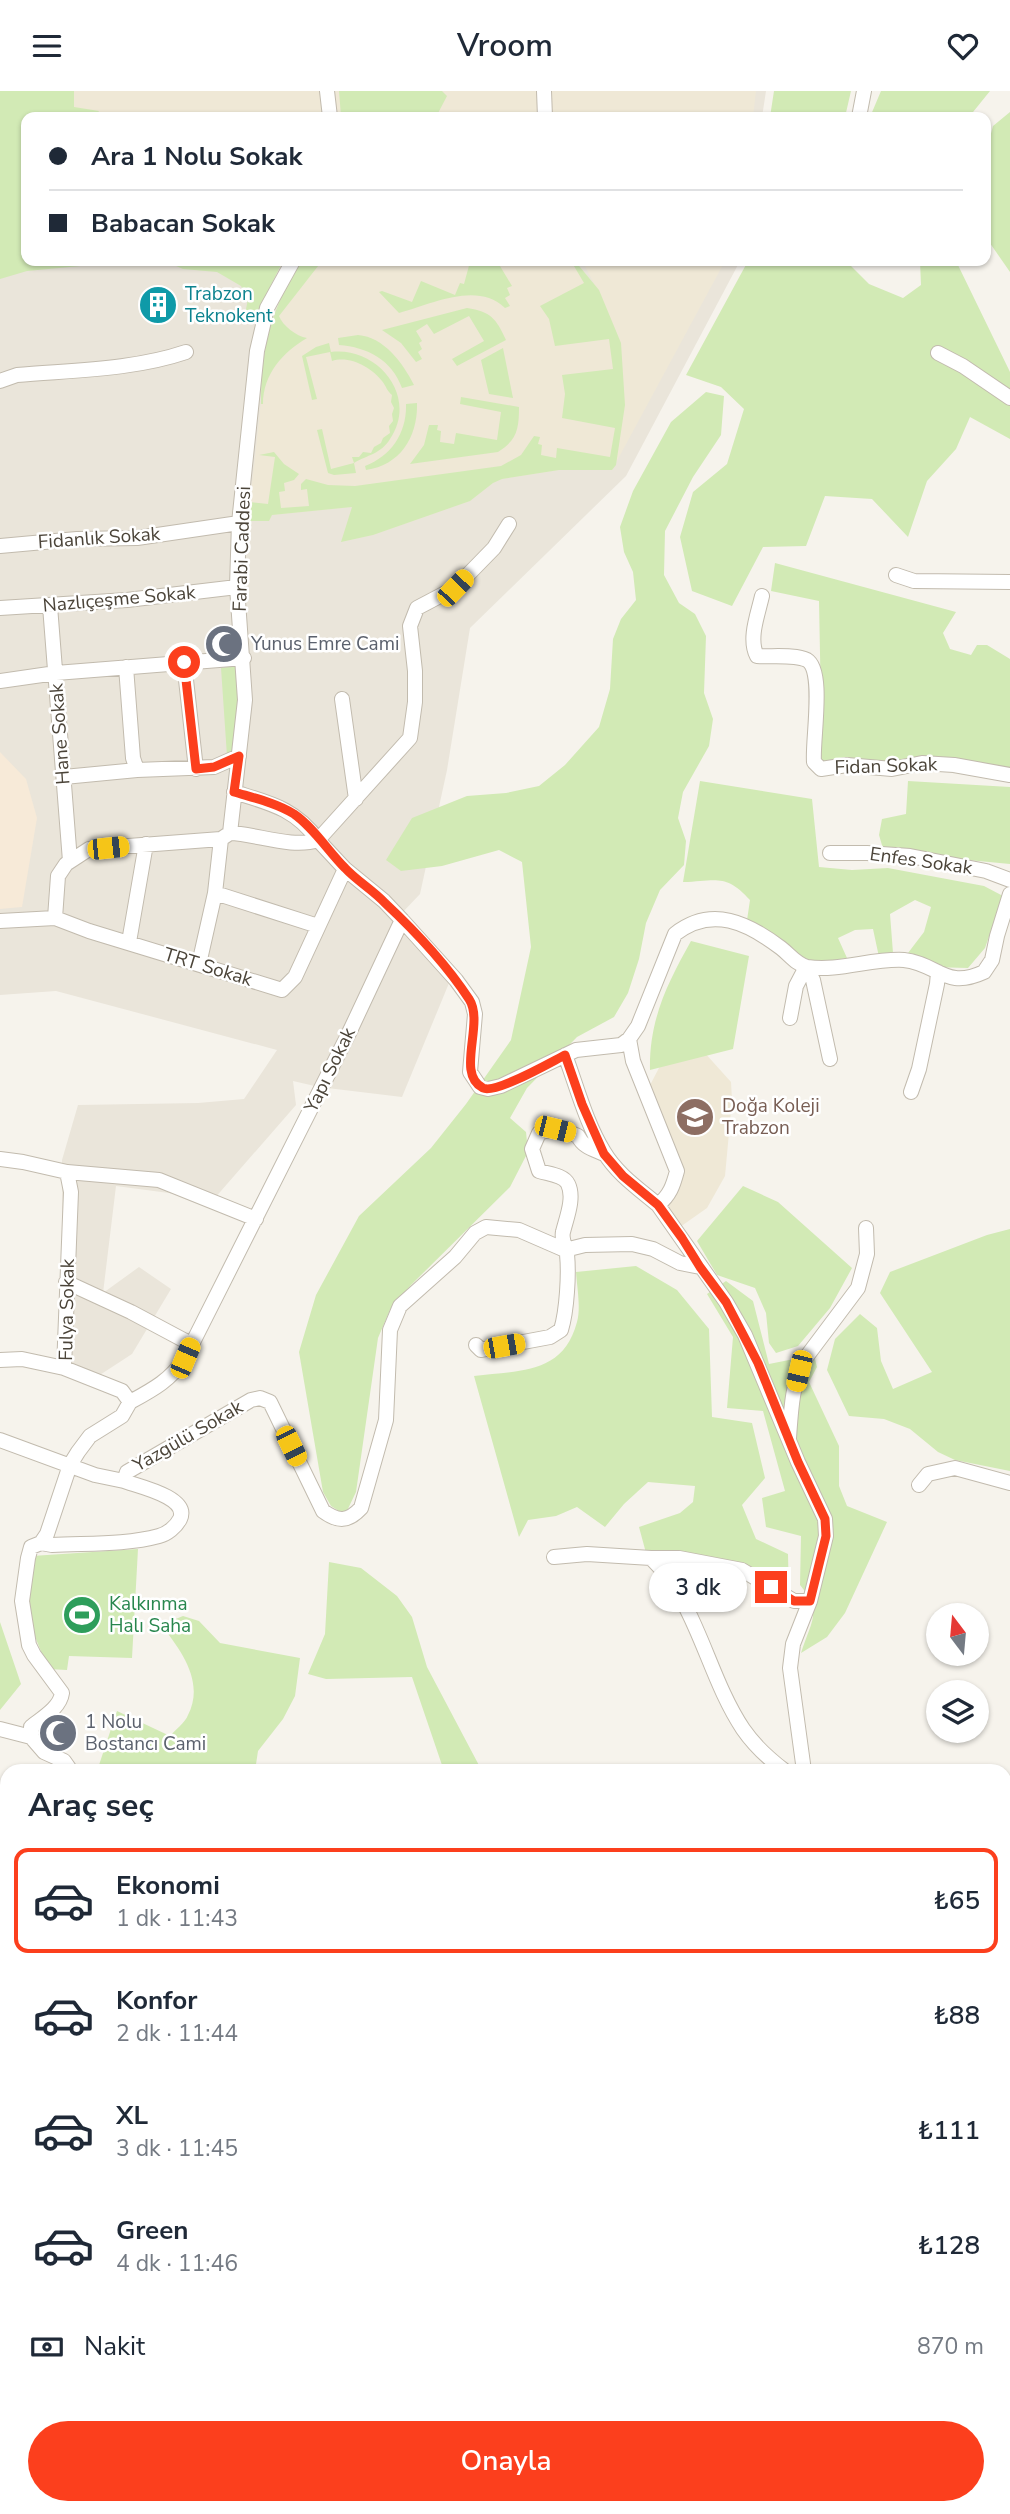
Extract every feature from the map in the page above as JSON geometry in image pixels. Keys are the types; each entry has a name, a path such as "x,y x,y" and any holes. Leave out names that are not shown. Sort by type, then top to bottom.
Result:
{"street":[{"path":"327,91 329,112"},
{"path":"544,91 545,112"},
{"path":"860,112 864,91"},
{"name":"Farabi Caddesi","path":"199,964 234,792 245,700 237,587 240,523 261,325 290,266"},
{"path":"0,381 17,375 150,362 186,352"},
{"path":"939,353 1010,398"},
{"name":"Fidanlık Sokak","path":"0,546 77,539 137,538 240,523"},
{"path":"55,918 58,876 70,861 89,849 225,836 310,842 318,839 410,738 415,702 415,671 410,626 417,608 455,588 494,548 509,524"},
{"path":"896,575 914,581 1010,582"},
{"name":"Nazlıçeşme Sokak","path":"0,608 50,606 237,587"},
{"name":"Fidan Sokak","path":"762,596 756,624 754,649 757,656 802,658 810,662 815,671 817,685 814,762 821,769 847,765 892,769 922,763 954,765 1010,775"},
{"name":"Hane Sokak","path":"50,606 70,861"},
{"path":"0,681 56,673 244,658"},
{"path":"184,662 196,769"},
{"path":"125,667 132,758 137,770"},
{"path":"342,699 356,799"},
{"path":"64,778 137,770 214,767 239,756"},
{"path":"234,792 274,804 307,824 345,869 384,901 456,980 471,1002 475,1014 470,1072 480,1087 488,1090 576,1050 621,1045 629,1039 638,1026 675,934 686,925 718,918 738,923 806,967 900,960 916,962 947,977 962,980 985,972 992,960 1010,894"},
{"path":"129,942 146,844"},
{"name":"Enfes Sokak","path":"830,853 910,856 986,871 1010,880"},
{"name":"TRT Sokak","path":"0,922 55,918 282,990 295,977 345,869"},
{"path":"215,893 318,926"},
{"name":"Yapı Sokak","path":"130,1402 170,1377 185,1358 349,1033 402,920"},
{"path":"790,1018 796,986 806,967"},
{"path":"806,967 813,980 830,1059"},
{"path":"911,1092 919,1069 938,972"},
{"path":"629,1039 633,1061 677,1171 667,1197 658,1205"},
{"path":"565,1055 582,1104 604,1154 623,1176 658,1205 726,1302 745,1335 825,1519 826,1536 810,1601 793,1644 790,1668 803,1764"},
{"path":"476,1345 481,1350 550,1337 561,1330 565,1317 565,1250 562,1233 570,1192 568,1183 563,1178 539,1171 533,1158 534,1140 539,1133 555,1129 578,1136 581,1143 588,1148 604,1154"},
{"path":"0,1159 67,1172 159,1180 256,1219"},
{"name":"Fulya Sokak","path":"67,1172 71,1192 64,1368 122,1391 130,1402"},
{"name":"Yazgülü Sokak","path":"41,1543 52,1545 146,1539 163,1535 179,1522 179,1507 171,1499 146,1487 124,1481 127,1472 251,1400 260,1398 270,1402 323,1511 332,1518 344,1520 353,1517 360,1508 386,1420 390,1330 400,1306 455,1257 475,1233 486,1227 519,1230 565,1250"},
{"path":"789,1440 792,1399 799,1371 804,1360 858,1287 867,1254 866,1228"},
{"path":"565,1250 584,1245 632,1244 653,1249 680,1263 700,1267"},
{"path":"66,1282 191,1344"},
{"path":"0,1360 22,1359 64,1368"},
{"path":"31,1737 31,1727 57,1705 62,1693 29,1645 23,1609 29,1551 41,1543 47,1534 70,1465 90,1436 122,1416 130,1402"},
{"path":"0,1440 108,1479 124,1481"},
{"path":"919,1485 928,1473 955,1468 1010,1483"},
{"path":"554,1557 587,1554 679,1558 742,1570 794,1601 810,1601"},
{"path":"651,1558 673,1584 743,1729 775,1764"},
{"path":"0,1729 31,1737 44,1752 66,1764"}],"shaded area":[{"path":"0,91 766,91 763,112 21,112 21,266 737,266 626,476 470,628 447,770 420,894 401,914 454,971 402,1097 319,1087 293,1081 296,1105 214,1199 116,1186 103,1293 139,1267 171,1289 132,1354 89,1382 63,1374 62,1160 78,1105 198,1103 244,1099 277,1050 56,991 0,995"},
{"path":"52,91 756,91 754,112 46,112"},
{"path":"298,266 579,266 595,285 585,266 722,266 612,470 559,470 502,479 470,501 373,535 341,542 352,507 272,515 269,521 248,521 261,402 260,383 278,306"},
{"path":"0,752 26,779 37,818 22,907 0,909"},
{"name":"Doğa Koleji Trabzon","path":"672,1043 704,1052 731,1082 732,1100 725,1176 707,1208 680,1227 663,1205 678,1166 648,1089"}],"green space":[{"path":"0,91 74,91 74,107 98,112 21,112 21,266 81,266 27,271 0,279"},
{"path":"339,91 442,91 447,96 439,112 341,112"},
{"path":"774,91 851,91 846,112 771,112"},
{"path":"881,91 990,91 973,112 872,112"},
{"path":"1010,112 1010,272 991,245 993,126"},
{"path":"176,266 280,266 254,319 245,314 248,299 241,286 217,272"},
{"path":"298,266 318,266 279,316 290,330 307,338 290,350 276,365 266,383 261,404 263,365 270,329"},
{"path":"469,266 500,266 512,286 507,288 510,295 505,298 510,306 505,308 494,300 468,295 440,300 399,313 379,292 412,302 421,281 455,295 460,283 464,284"},
{"path":"574,266 579,266 599,290 621,343 625,405 616,465 612,470 559,470 502,479 470,501 373,535 341,542 352,507 272,515 269,521 248,521 249,502 268,504 275,457 259,455 274,452 284,464 299,474 294,480 284,483 285,491 279,492 281,508 309,506 307,489 301,490 301,484 306,479 328,485 355,486 501,466 521,455 534,436 540,437 538,444 542,445 541,455 556,458 557,448 610,457 615,428 562,418 565,394 562,375 613,369 609,339 555,346 549,319 540,306 584,283"},
{"path":"745,266 851,266 869,284 903,298 921,285 920,266 958,266 1010,372 1010,439 970,417 956,449 927,481 908,537 872,499 825,496 806,546 763,547 732,606 692,591 680,537 693,492 727,464 744,409 721,387 686,375"},
{"path":"467,308 492,317 506,340 457,366 452,359 484,341 469,316 434,334 427,324 416,331 422,341 419,343 422,349 418,352 422,359 416,362 401,343 382,330"},
{"path":"358,335 376,341 392,353 414,385 402,388 392,370 377,357 369,352 339,345 338,338"},
{"path":"329,343 331,352 348,352 364,357 378,366 389,377 396,391 398,423 390,439 378,451 354,463 352,457 359,457 363,452 371,453 390,433 394,408 392,395 378,376 367,367 353,361 332,361 330,352 306,357 317,399 312,400 302,356"},
{"path":"503,348 513,398 489,394 481,360"},
{"path":"706,392 724,396 721,435 693,477 665,531 664,575 679,603 695,614 706,636 704,693 713,719 709,746 683,792 678,818 686,841 684,865 660,890 646,923 639,959 628,993 614,1017 577,1037 527,1088 510,1118 526,1132 528,1152 510,1187 411,1285 390,1310 378,1338 356,1492 345,1515 331,1506 323,1492 299,1352 316,1295 359,1216 431,1148 511,1040 531,947 522,862 499,850 442,866 401,871 386,860 412,818 467,796 506,793 539,786 565,765 599,727 610,689 613,639 621,619 636,600 633,572 624,552 620,527 633,491 671,422"},
{"path":"461,397 519,407 513,438 498,452 410,464 424,445 429,425 438,425 437,430 441,431 440,442 454,444 456,433 497,440 501,412 460,404"},
{"path":"417,403 414,427 405,447 389,462 366,470 365,466 383,456 396,442 404,424 406,404"},
{"path":"322,429 331,469 354,463 356,473 328,473 317,430"},
{"path":"775,563 956,612 943,633 950,649 971,655 977,645 987,645 1010,659 1010,769 824,768 819,760 819,601 771,591"},
{"path":"235,666 241,673 235,754 227,756 221,668"},
{"path":"700,781 812,799 819,867 852,870 888,868 984,886 1003,896 985,948 968,968 931,967 908,953 924,932 931,907 915,900 890,914 893,953 879,957 873,929 855,930 838,938 847,958 815,963 746,927 750,900 742,891 727,882 683,882"},
{"path":"908,781 1010,787 1010,864 884,852 879,835 882,819 906,814"},
{"path":"691,941 749,956 733,1049 650,1070 650,1052 661,1003"},
{"path":"743,1186 778,1202 852,1268 830,1308 798,1346 776,1353 769,1343 766,1313 755,1288 717,1275 697,1241"},
{"path":"1010,1229 1010,1471 955,1460 938,1452 910,1429 884,1419 849,1416 827,1370 835,1339 860,1314 877,1328 881,1361 893,1389 932,1372 880,1293 890,1272 987,1235"},
{"path":"636,1266 677,1290 709,1329 712,1417 752,1423 765,1478 742,1505 756,1539 788,1554 789,1598 709,1557 646,1553 639,1527 680,1513 693,1502 695,1486 648,1482 624,1504 605,1527 577,1507 556,1516 528,1520 519,1537 474,1376 523,1370 550,1361 570,1339 577,1322 579,1304 576,1272"},
{"path":"726,1281 753,1301 769,1364 814,1355 817,1367 809,1382 839,1446 839,1486 847,1506 887,1522 845,1613 827,1637 801,1653 811,1625 813,1610 800,1585 801,1536 766,1527 762,1498 785,1491 763,1411 727,1408 733,1337 707,1294"},
{"name":"Kalkınma Halı Saha","path":"138,1549 132,1658 69,1656 67,1670 48,1669 30,1624 26,1593 32,1556"},
{"path":"329,1562 361,1568 397,1596 412,1617 427,1667 478,1764 442,1764 412,1677 326,1679 308,1674 325,1634"},
{"path":"183,1616 199,1621 220,1643 300,1658 295,1696 283,1719 258,1751 256,1764 99,1764 117,1711 170,1736 187,1718 193,1703 192,1679 183,1656 161,1625"},
{"path":"0,1622 21,1684 0,1710"}],"place":[{"name":"Trabzon Teknokent","path":"158,305"},
{"name":"Yunus Emre Cami","path":"224,644"},
{"name":"Doğa Koleji Trabzon","path":"695,1117"},
{"name":"Kalkınma Halı Saha","path":"82,1615"},
{"name":"1 Nolu Bostancı Cami","path":"58,1733"}],"route":[{"path":"184,662 196,769 214,767 239,756 234,792 274,804 307,824 345,869 384,901 456,980 471,1002 475,1014 470,1072 480,1087 488,1090 501,1086 565,1055 582,1104 604,1154 623,1176 658,1205 726,1302 758,1363 798,1462 825,1519 826,1536 810,1601 794,1601 771,1587"}]}
